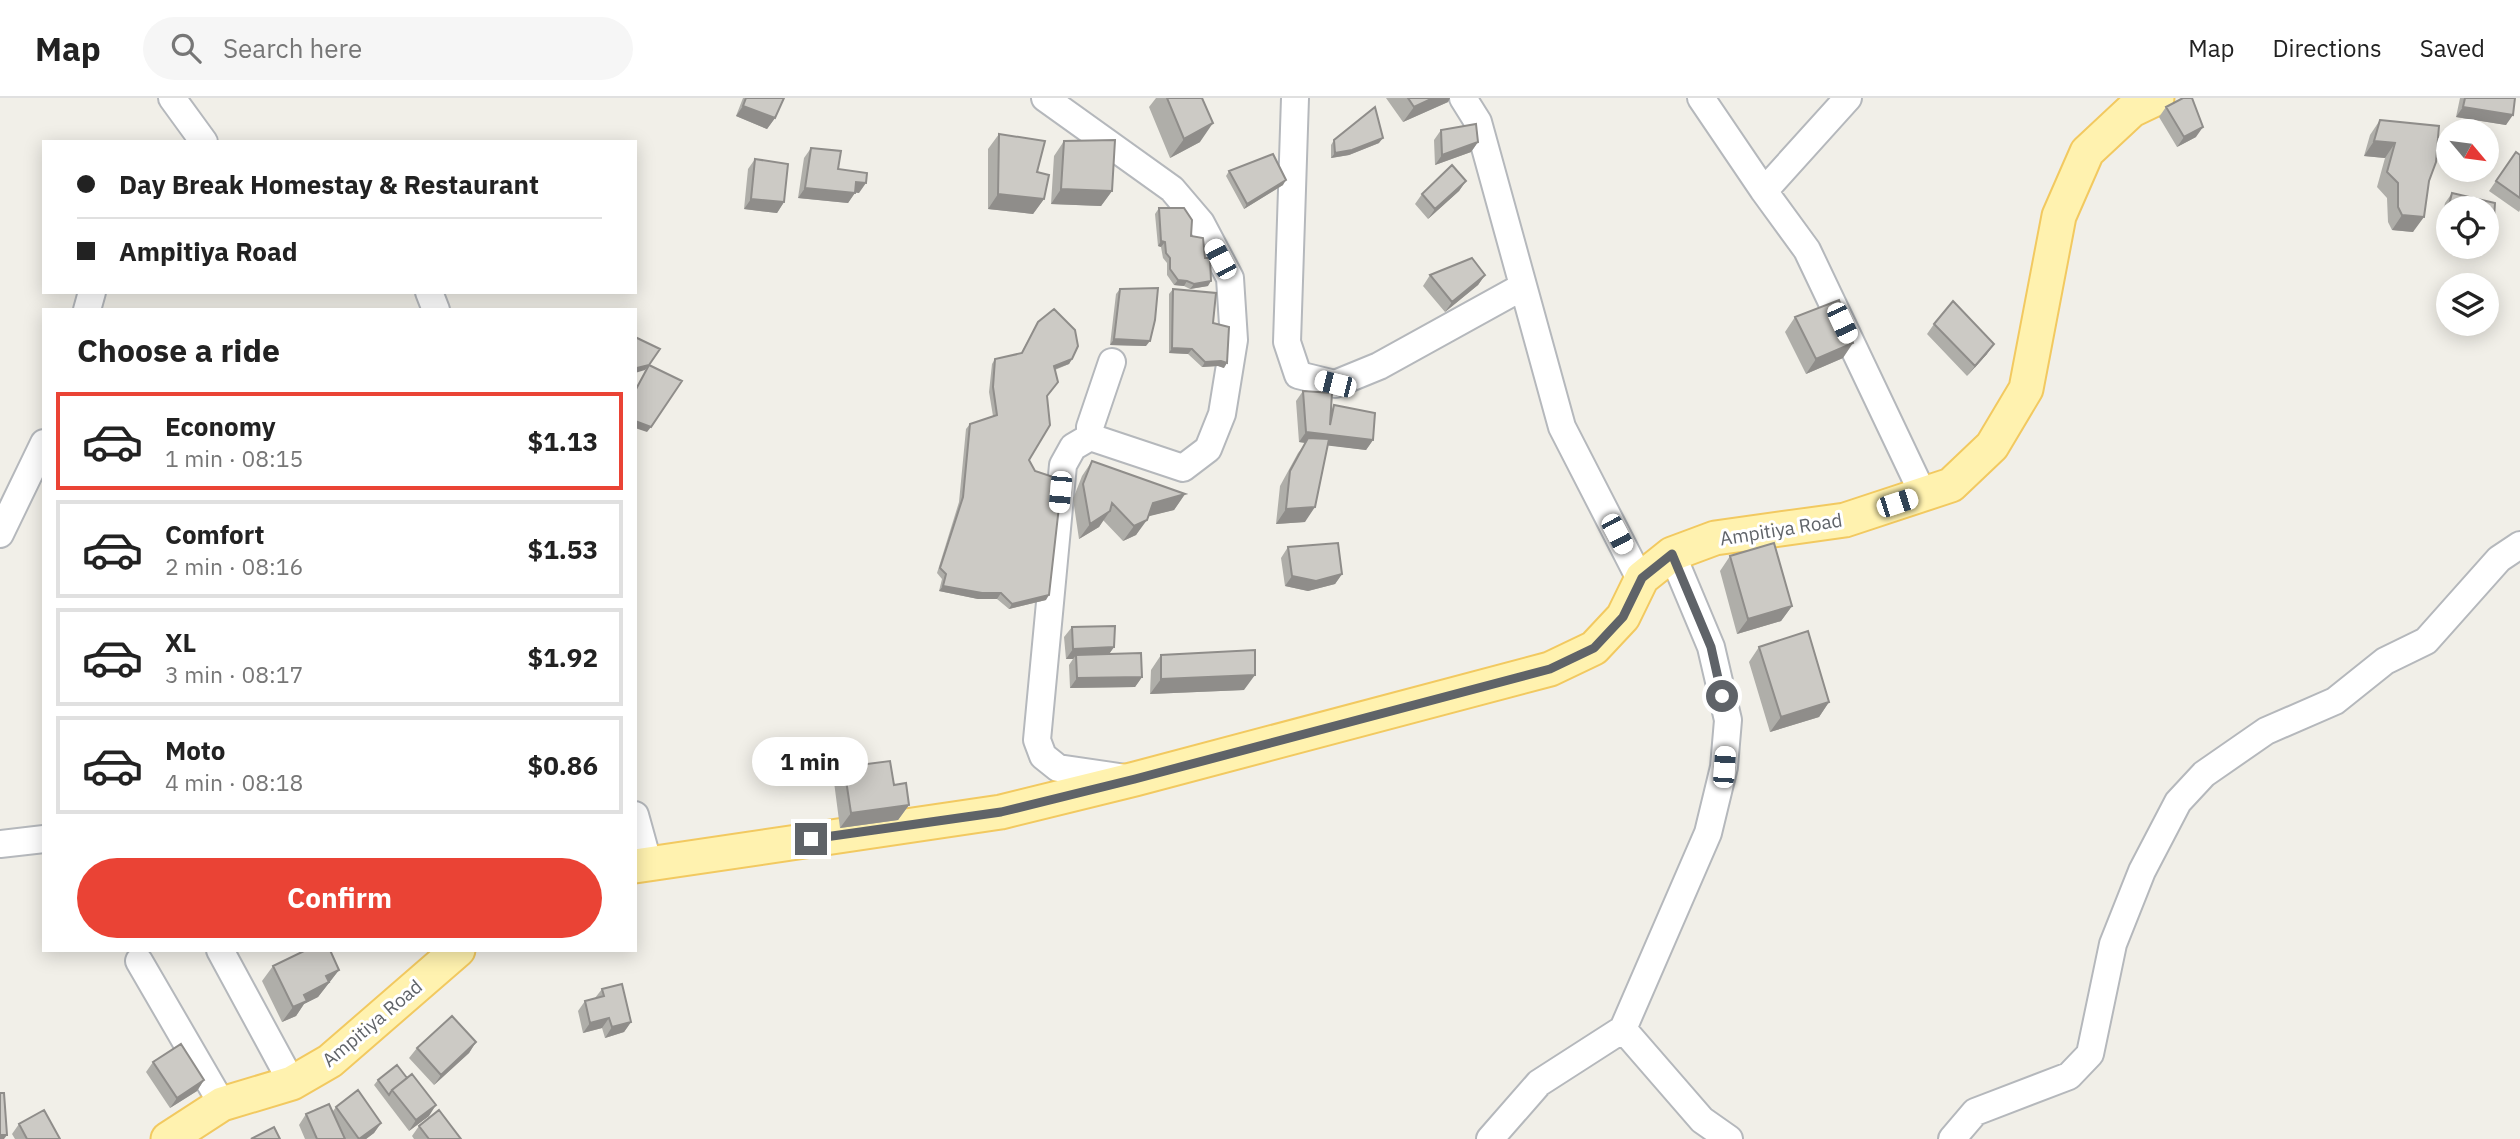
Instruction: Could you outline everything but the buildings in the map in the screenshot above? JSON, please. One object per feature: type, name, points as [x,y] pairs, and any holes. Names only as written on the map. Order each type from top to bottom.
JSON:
[{"type":"main road","name":"Ampitiya Road","points":[[642,864],[1001,812],[1550,669],[1594,648],[1623,617],[1642,578],[1672,554],[1715,538],[1845,520],[1951,485],[1992,446],[2026,389],[2059,216],[2087,152],[2136,102]]},
{"type":"main road","name":"Ampitiya Road","points":[[168,1139],[222,1104],[292,1083],[330,1061],[456,952]]},
{"type":"street","points":[[172,98],[203,140]]},
{"type":"street","points":[[1045,98],[1172,189],[1201,223],[1230,278],[1234,340],[1222,414],[1208,449],[1183,468],[1090,437],[1073,447],[1063,465],[1037,740],[1043,756],[1058,768],[1135,779]]},
{"type":"street","points":[[1295,98],[1287,342],[1298,375],[1335,384],[1379,366],[1522,287]]},
{"type":"street","points":[[1463,98],[1478,122],[1562,427],[1639,577],[1642,578]]},
{"type":"street","points":[[1701,98],[1807,250],[1923,494]]},
{"type":"street","points":[[1764,191],[1848,98]]},
{"type":"street","points":[[1090,437],[1090,427],[1112,362]]},
{"type":"street","points":[[0,534],[42,447]]},
{"type":"street","points":[[1952,1139],[1975,1112],[2069,1076],[2090,1054],[2113,944],[2142,871],[2178,802],[2204,774],[2266,731],[2335,701],[2385,661],[2426,641],[2499,559],[2520,545]]},
{"type":"street","points":[[1490,1139],[1539,1083],[1623,1029],[1708,833],[1724,767],[1728,720],[1711,647],[1672,554]]},
{"type":"street","points":[[637,829],[642,864]]},
{"type":"street","points":[[0,844],[42,839]]},
{"type":"street","points":[[221,952],[292,1083]]},
{"type":"street","points":[[139,961],[222,1104]]},
{"type":"street","points":[[1623,1029],[1702,1120],[1729,1139]]},
{"type":"route","points":[[811,839],[1001,812],[1550,669],[1594,648],[1623,617],[1642,578],[1672,554],[1711,647],[1722,696]]}]
